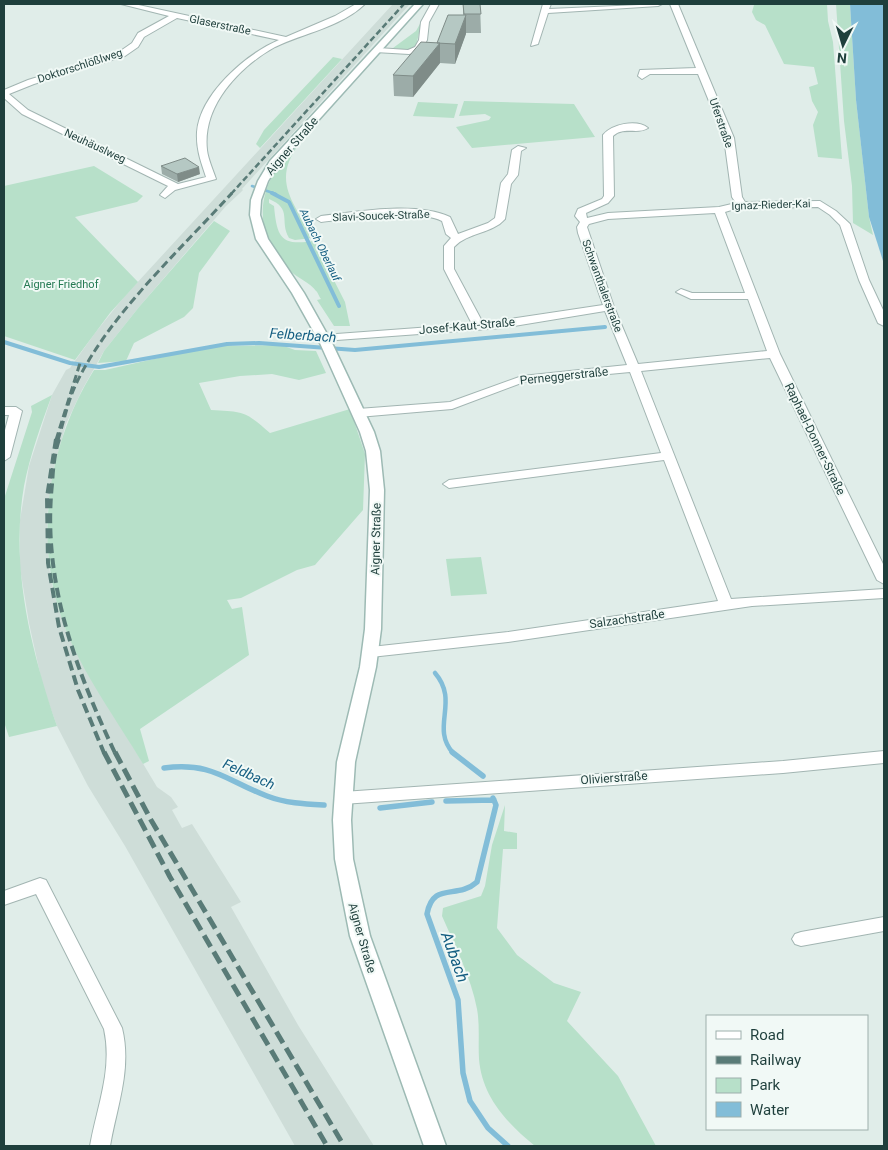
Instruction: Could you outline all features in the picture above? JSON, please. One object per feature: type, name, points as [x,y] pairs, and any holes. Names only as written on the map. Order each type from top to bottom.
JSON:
[{"type":"main road","name":"Aigner Straße","points":[[419,4],[274,163],[262,181],[256,205],[258,227],[266,248],[298,293],[328,346],[373,452],[377,490],[371,652],[346,762],[341,834],[358,928],[435,1146]]},
{"type":"street","name":"Glaserstraße","points":[[125,4],[285,39]]},
{"type":"street","points":[[166,195],[168,190],[211,178],[204,160],[201,139],[204,122],[223,86],[235,74],[259,54],[285,39],[338,18],[361,4]]},
{"type":"street","points":[[378,50],[409,52],[418,49],[423,40],[425,22],[435,4]]},
{"type":"street","points":[[534,44],[547,7],[658,4]]},
{"type":"street","name":"Uferstraße","points":[[674,4],[728,138],[737,197],[742,204]]},
{"type":"street","name":"Doktorschlößlweg","points":[[4,94],[31,82],[122,54],[135,45],[140,35],[176,15]]},
{"type":"street","points":[[642,76],[643,72],[650,71],[702,71]]},
{"type":"street","name":"Neuhäuslweg","points":[[4,94],[25,112],[177,187]]},
{"type":"street","name":"Schwanthalerstraße","points":[[644,128],[621,128],[614,130],[608,135],[609,196],[581,211],[580,216],[585,222],[582,227],[583,233],[609,307],[633,369],[652,410],[726,604]]},
{"type":"street","points":[[479,327],[449,269],[448,246],[457,238],[500,219],[506,182],[513,176],[517,150],[520,148]]},
{"type":"street","name":"Ignaz-Rieder-Kai","points":[[585,222],[608,216],[718,210],[742,204],[813,203],[827,208],[841,218],[848,230],[864,280],[884,323]]},
{"type":"street","name":"Raphael-Donner-Straße","points":[[718,210],[774,354],[884,580]]},
{"type":"street","name":"Slavi-Soucek-Straße","points":[[321,219],[417,212],[433,214],[447,219],[451,234],[457,238]]},
{"type":"street","points":[[681,292],[691,296],[751,296]]},
{"type":"street","name":"Josef-Kaut-Straße","points":[[328,346],[479,327],[609,307]]},
{"type":"street","name":"Perneggerstraße","points":[[358,413],[452,405],[522,379],[774,354]]},
{"type":"street","points":[[4,457],[10,411]]},
{"type":"street","points":[[448,484],[668,456]]},
{"type":"street","name":"Salzachstraße","points":[[371,652],[508,637],[726,604],[782,598],[884,594]]},
{"type":"street","name":"Olivierstraße","points":[[343,798],[882,761]]},
{"type":"street","points":[[4,898],[40,886],[113,1028],[118,1050],[118,1070],[100,1146]]},
{"type":"street","points":[[801,939],[884,924]]},
{"type":"shaded area","points":[[393,4],[410,4],[243,190],[226,206],[139,307],[104,351],[82,390],[66,424],[54,468],[47,517],[49,567],[53,589],[64,626],[89,673],[157,787],[171,797],[178,807],[172,810],[182,828],[192,824],[241,902],[231,907],[298,1025],[374,1146],[295,1146],[125,846],[88,786],[57,726],[43,687],[29,623],[20,568],[20,520],[29,466],[52,395],[66,370],[70,368],[124,297]]},
{"type":"green space","points":[[827,4],[828,21],[833,42],[842,159],[818,157],[813,125],[818,112],[812,101],[809,87],[818,84],[814,67],[784,64],[765,25],[756,20],[752,12],[754,5]]},
{"type":"green space","points":[[836,4],[850,4],[856,100],[869,217],[873,235],[853,223],[852,186],[844,121]]},
{"type":"green space","points":[[422,20],[416,46],[407,50],[393,48],[416,31]]},
{"type":"green space","points":[[333,57],[342,59],[260,148],[256,144],[264,130]]},
{"type":"green space","points":[[464,101],[574,104],[595,137],[472,148],[456,127],[489,120],[491,117],[485,114],[459,116]]},
{"type":"green space","points":[[418,102],[458,104],[454,118],[413,116]]},
{"type":"green space","points":[[299,142],[287,169],[286,181],[288,192],[312,238],[295,240],[289,238],[281,207],[269,199],[269,203],[274,206],[277,226],[283,237],[288,241],[294,242],[314,241],[345,302],[350,326],[334,326],[317,300],[321,299],[317,292],[311,285],[289,270],[276,254],[267,237],[263,221],[263,204],[267,188],[285,157]]},
{"type":"green space","name":"Aigner Friedhof","points":[[94,166],[143,196],[137,202],[75,217],[138,282],[110,313],[75,360],[4,336],[4,186]]},
{"type":"green space","points":[[214,221],[230,231],[199,273],[193,308],[184,317],[134,343],[126,361],[98,363],[104,351],[139,307]]},
{"type":"green space","points":[[281,345],[295,350],[316,351],[326,373],[299,380],[272,374],[240,376],[199,383],[211,410],[244,414],[255,420],[270,433],[350,409],[365,454],[363,510],[315,565],[297,570],[241,598],[227,600],[232,609],[242,607],[249,655],[140,729],[149,761],[143,764],[80,661],[64,625],[54,593],[49,561],[47,528],[50,494],[65,430],[78,399],[94,370],[105,370],[185,352],[224,346]]},
{"type":"green space","points":[[52,395],[26,474],[20,516],[20,547],[21,577],[31,638],[57,726],[9,737],[4,722],[4,499],[32,412],[31,406]]},
{"type":"green space","points":[[481,557],[487,594],[451,596],[446,559]]},
{"type":"green space","points":[[505,805],[504,831],[517,833],[517,849],[503,849],[497,928],[517,955],[554,983],[581,992],[567,1021],[618,1076],[656,1146],[535,1146],[506,1118],[485,1085],[479,1059],[477,1009],[471,985],[442,916],[443,908],[481,896],[485,886],[492,845]]},
{"type":"water","points":[[850,4],[884,4],[884,264],[869,217],[856,100]]},
{"type":"building","points":[[463,4],[480,4],[481,14],[464,14]]},
{"type":"building","points":[[448,15],[466,15],[455,44],[437,43]]},
{"type":"building","points":[[421,42],[440,43],[413,76],[393,75]]},
{"type":"building","points":[[185,158],[199,167],[177,174],[161,166]]},
{"type":"waterway","name":"Aubach Oberlauf","points":[[252,186],[276,194]]},
{"type":"waterway","name":"Aubach Oberlauf","points":[[272,193],[289,202],[339,306]]},
{"type":"waterway","name":"Felberbach","points":[[4,342],[70,363],[99,367],[227,344],[259,343],[355,350],[605,327]]},
{"type":"waterway","name":"Aubach","points":[[435,673],[442,684],[445,694],[444,734],[453,753]]},
{"type":"waterway","name":"Aubach","points":[[453,753],[483,776]]},
{"type":"waterway","name":"Feldbach","points":[[164,768],[181,767],[207,770],[274,798],[295,803],[324,805]]},
{"type":"waterway","name":"Feldbach","points":[[446,801],[494,800]]},
{"type":"waterway","name":"Aubach","points":[[494,800],[496,805],[477,882],[462,890],[440,894],[430,904],[427,914],[458,1000],[463,1073],[470,1101],[488,1128],[508,1146]]},
{"type":"waterway","name":"Feldbach","points":[[380,808],[432,802]]},
{"type":"railway","points":[[231,194],[404,4]]},
{"type":"railway","points":[[58,440],[77,382],[108,332],[169,259],[232,193]]},
{"type":"railway","points":[[56,440],[81,360]]},
{"type":"railway","points":[[56,439],[47,497],[48,563],[59,627],[78,690],[104,753]]},
{"type":"railway","points":[[59,439],[53,467],[50,520],[52,555],[57,589],[75,656],[100,721],[115,753]]},
{"type":"railway","points":[[104,752],[170,877],[327,1146]]},
{"type":"railway","points":[[115,752],[151,820],[344,1146]]}]
